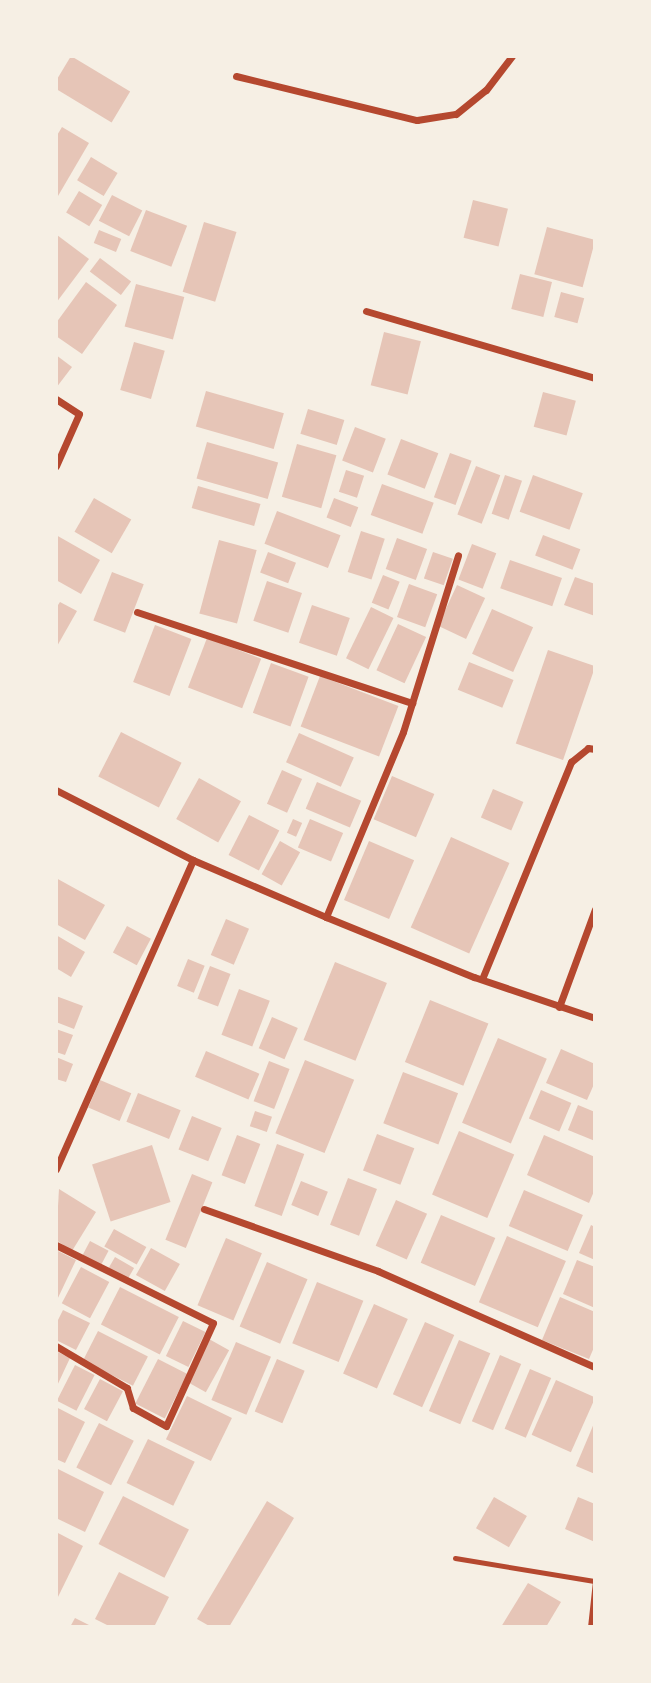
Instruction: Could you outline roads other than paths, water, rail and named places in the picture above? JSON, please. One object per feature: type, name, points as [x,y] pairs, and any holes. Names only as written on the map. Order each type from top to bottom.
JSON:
[{"type":"street","points":[[236,76],[417,120],[456,114],[486,90],[512,56]]},
{"type":"street","points":[[366,311],[595,377]]},
{"type":"street","points":[[56,399],[79,414],[56,466]]},
{"type":"street","points":[[326,917],[412,702],[458,555]]},
{"type":"street","points":[[137,612],[412,702]]},
{"type":"street","points":[[482,979],[571,762],[588,748],[595,749]]},
{"type":"street","points":[[56,790],[193,860],[326,917],[482,979],[595,1018]]},
{"type":"street","points":[[56,1169],[193,860]]},
{"type":"street","points":[[559,1007],[595,909]]},
{"type":"street","points":[[204,1209],[378,1271],[595,1367]]},
{"type":"street","points":[[56,1245],[213,1323],[166,1426],[132,1408],[127,1388],[56,1346]]},
{"type":"lane","points":[[455,1558],[594,1581],[590,1627]]}]
